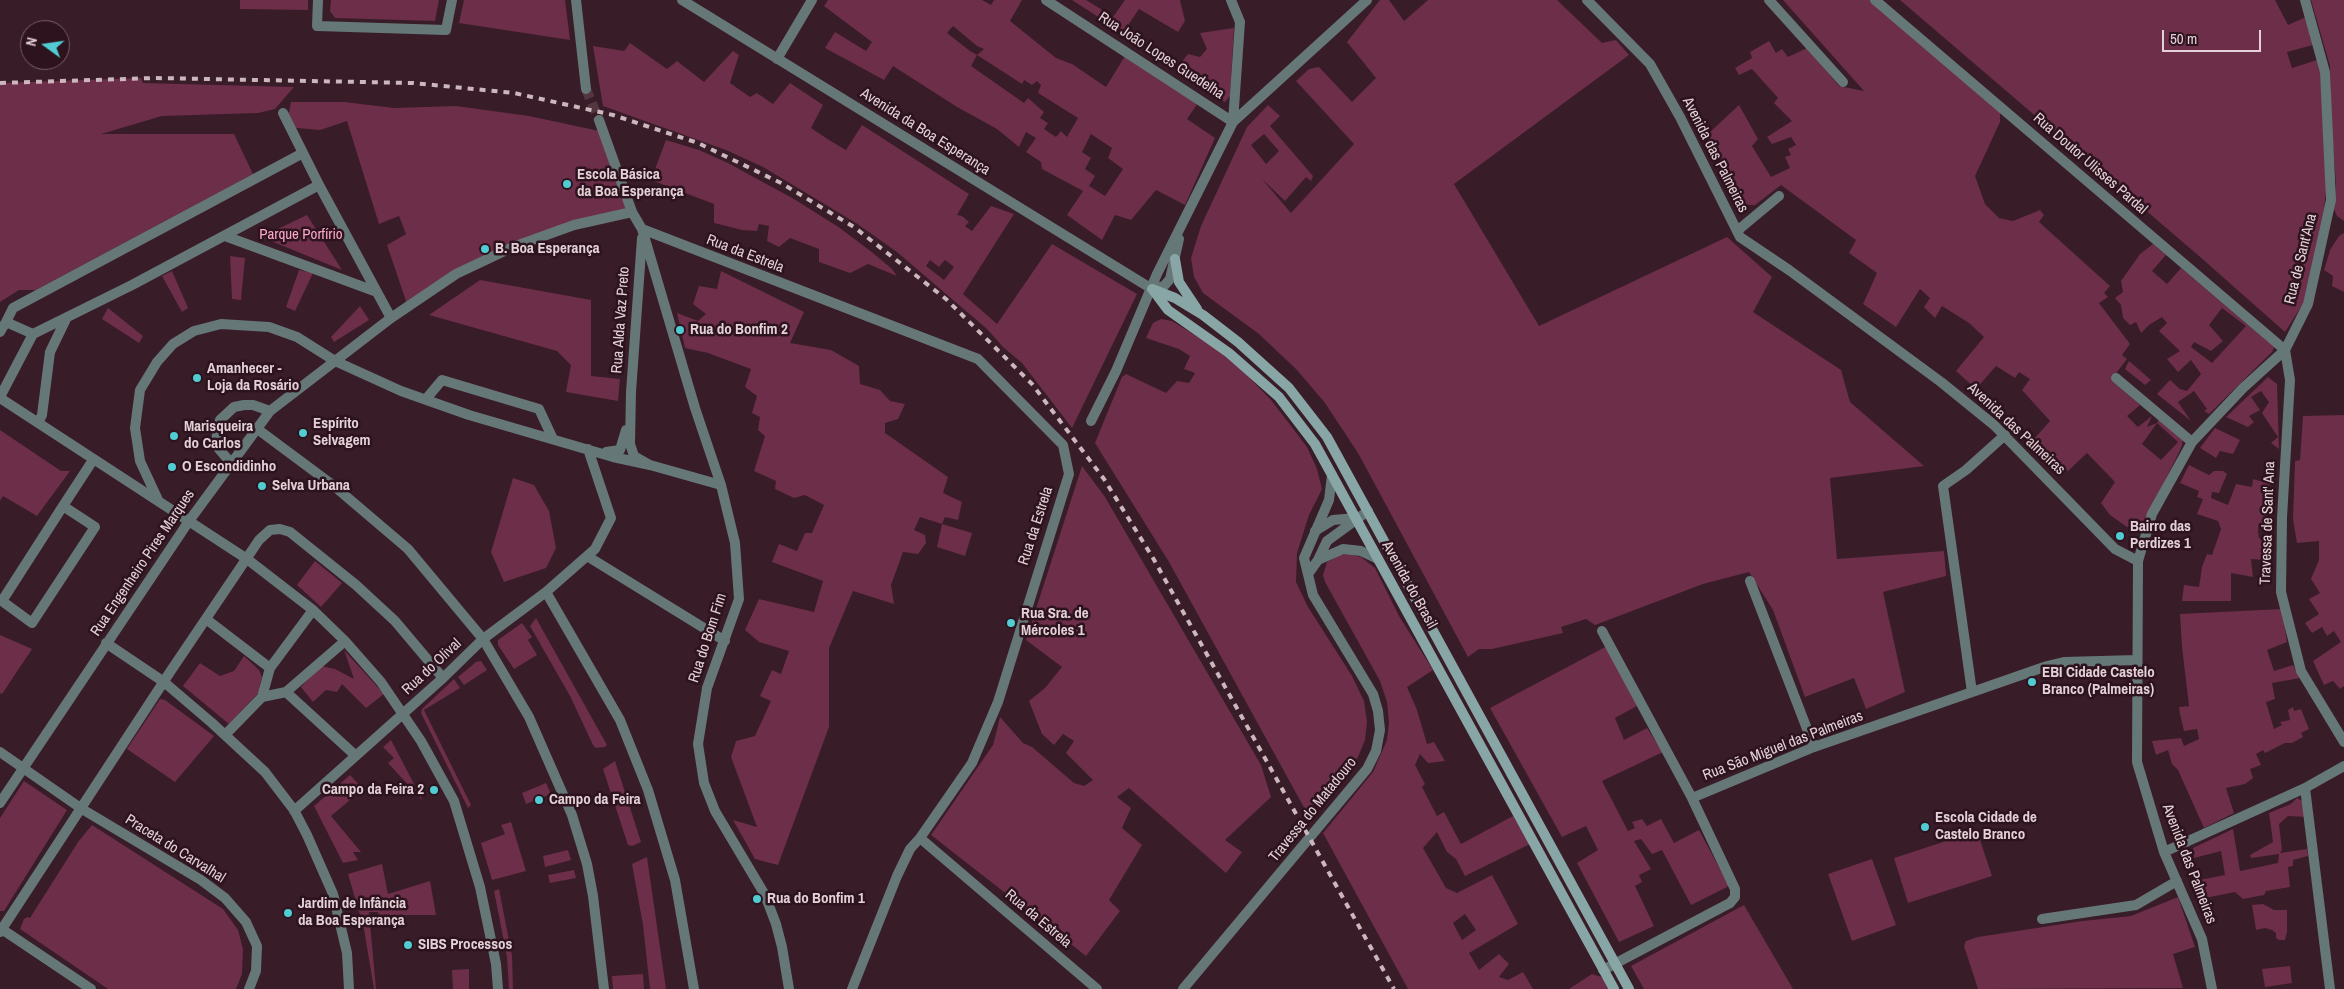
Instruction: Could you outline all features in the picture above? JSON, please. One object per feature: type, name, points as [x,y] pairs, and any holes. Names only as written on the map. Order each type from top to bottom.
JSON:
[{"type":"main road","name":"Avenida do Brasil","points":[[1175,259],[1179,282],[1190,301],[1203,316]]},
{"type":"main road","name":"Avenida do Brasil","points":[[1152,289],[1175,298],[1238,342],[1289,388],[1327,437],[1629,989]]},
{"type":"main road","name":"Avenida do Brasil","points":[[1152,289],[1168,310],[1229,353],[1279,397],[1316,444],[1614,989]]},
{"type":"street","points":[[318,0],[317,26],[446,30],[452,0]]},
{"type":"street","points":[[576,0],[586,89]]},
{"type":"street","name":"Avenida da Boa Esperança","points":[[682,0],[1152,289]]},
{"type":"street","points":[[777,59],[812,0]]},
{"type":"street","name":"Rua João Lopes Guedelha","points":[[1046,0],[1233,122]]},
{"type":"street","points":[[1231,0],[1240,22],[1233,122]]},
{"type":"street","points":[[1091,421],[1116,371],[1157,274],[1233,122],[1367,0]]},
{"type":"street","name":"Avenida das Palmeiras","points":[[1586,0],[1650,64],[1680,117],[1740,237],[1789,270],[1941,382],[2005,435],[2115,548],[2138,561],[2136,660],[2137,762],[2164,852],[2202,939],[2212,989]]},
{"type":"street","points":[[1768,0],[1843,82]]},
{"type":"street","name":"Rua Doutor Ulisses Pardal","points":[[1875,0],[2285,350]]},
{"type":"street","name":"Rua de Sant'Ana","points":[[2138,561],[2152,514],[2192,442],[2243,388],[2285,350],[2308,304],[2331,200],[2325,72],[2305,0]]},
{"type":"street","points":[[283,113],[319,186],[391,318]]},
{"type":"street","name":"Rua do Bom Fim","points":[[599,120],[632,212],[642,229],[694,408],[721,485],[735,543],[739,599],[707,688],[701,713],[698,744],[704,783],[715,811],[765,895],[782,947],[789,989]]},
{"type":"street","points":[[0,332],[13,308],[303,153]]},
{"type":"street","points":[[319,186],[32,334],[0,398],[247,559],[313,610],[345,641],[381,682],[421,741],[454,801],[480,887],[496,964],[498,989]]},
{"type":"street","points":[[1737,231],[1779,196]]},
{"type":"street","points":[[335,361],[391,318],[456,274],[513,247],[574,225],[632,212]]},
{"type":"street","points":[[1152,289],[1164,286],[1170,279],[1183,223]]},
{"type":"street","name":"Rua Alda Vaz Preto","points":[[630,412],[642,229]]},
{"type":"street","name":"Rua da Estrela","points":[[642,229],[978,359],[1063,445],[1069,474],[998,702],[972,763],[920,838],[1097,989]]},
{"type":"street","points":[[225,236],[377,292]]},
{"type":"street","points":[[38,423],[42,415],[50,352],[67,317]]},
{"type":"street","points":[[6,322],[32,334]]},
{"type":"street","points":[[159,503],[140,461],[135,428],[140,390],[156,362],[173,344],[194,331],[221,324],[269,327],[296,337],[335,361],[386,384],[469,415],[588,450],[721,485]]},
{"type":"street","name":"Travessa de Sant' Ana","points":[[2285,350],[2290,380],[2282,518],[2281,592],[2301,671],[2344,742]]},
{"type":"street","name":"Rua Engenheiro Pires Marques","points":[[0,803],[189,521],[256,428],[270,412],[335,361]]},
{"type":"street","points":[[2116,378],[2192,442]]},
{"type":"street","points":[[426,399],[442,380],[538,409],[553,439]]},
{"type":"street","points":[[231,463],[219,449],[216,440],[220,420],[234,408],[244,405],[270,412]]},
{"type":"street","points":[[588,450],[613,452],[620,450],[630,412]]},
{"type":"street","points":[[630,412],[630,444],[634,456],[650,465]]},
{"type":"street","points":[[256,428],[334,486],[408,549],[483,639],[529,717],[572,815],[587,864],[593,896],[604,989]]},
{"type":"street","points":[[1972,692],[1943,486],[1966,470],[2005,435]]},
{"type":"street","points":[[588,450],[611,518],[591,553],[725,641]]},
{"type":"street","points":[[63,506],[95,527],[32,623],[2,601],[63,506],[93,460]]},
{"type":"street","name":"Travessa do Matadouro","points":[[1182,989],[1367,769],[1376,751],[1380,730],[1378,711],[1373,694],[1313,595],[1304,558],[1328,500],[1332,474]]},
{"type":"street","points":[[1308,574],[1318,560],[1327,541],[1368,511]]},
{"type":"street","points":[[1315,531],[1333,520],[1356,518]]},
{"type":"street","points":[[91,989],[1,930],[259,540],[270,530],[280,529],[290,532],[349,579],[395,621],[443,678]]},
{"type":"street","points":[[1318,560],[1343,549],[1361,551],[1378,559]]},
{"type":"street","name":"Rua do Olival","points":[[294,811],[443,678],[483,639],[546,592],[591,553]]},
{"type":"street","points":[[1750,581],[1814,747]]},
{"type":"street","points":[[546,592],[620,720],[648,790],[675,880],[694,989]]},
{"type":"street","points":[[225,735],[262,697],[270,668],[313,610]]},
{"type":"street","points":[[206,619],[270,668]]},
{"type":"street","points":[[1602,631],[1692,798]]},
{"type":"street","points":[[262,697],[286,692],[345,641]]},
{"type":"street","points":[[106,644],[164,682],[225,735],[265,772],[294,811],[307,835],[333,894],[347,953],[350,989]]},
{"type":"street","name":"Rua São Miguel das Palmeiras","points":[[1603,970],[1730,902],[1735,897],[1734,889],[1692,798],[1814,747],[2064,662],[2136,660]]},
{"type":"street","points":[[286,692],[356,756]]},
{"type":"street","name":"Praceta do Carvalhal","points":[[0,752],[82,809],[201,880],[225,898],[246,922],[257,946],[256,971],[249,989]]},
{"type":"street","points":[[2164,852],[2304,788],[2344,766]]},
{"type":"street","points":[[2304,788],[2330,989]]},
{"type":"street","points":[[852,989],[910,849],[920,838]]},
{"type":"street","points":[[2042,919],[2136,905],[2177,881]]},
{"type":"green space","points":[[240,0],[308,0],[308,10],[240,9]]},
{"type":"green space","points":[[331,0],[439,0],[435,21],[335,18],[330,11]]},
{"type":"green space","points":[[464,0],[565,0],[570,40],[459,23]]},
{"type":"green space","points":[[828,0],[982,0],[991,5],[994,0],[1022,0],[1010,21],[1056,58],[1072,64],[1106,87],[1125,56],[1198,103],[1187,119],[1215,138],[1185,205],[1156,190],[1131,220],[1115,215],[1102,240],[1067,215],[1083,191],[1042,169],[1041,162],[1026,152],[1036,138],[1026,132],[1019,147],[997,129],[957,107],[893,66],[884,80],[825,48],[835,32],[866,51],[872,42],[824,6]],"holes":[[[953,26],[977,46],[984,49],[977,55],[947,33]],[[977,55],[1022,84],[1024,80],[1032,85],[1037,81],[1041,85],[1038,93],[1078,118],[1067,137],[1061,131],[1056,137],[1044,129],[1048,123],[1040,118],[1044,112],[1028,98],[1024,103],[971,66]],[[1091,134],[1112,148],[1108,158],[1123,169],[1105,196],[1089,186],[1095,176],[1085,169],[1091,158],[1082,152]]]},
{"type":"green space","points":[[1072,0],[1086,0],[1104,11],[1100,18]]},
{"type":"green space","points":[[1125,0],[1180,0],[1185,21],[1178,32],[1139,9],[1122,34],[1108,24]]},
{"type":"green space","points":[[1380,0],[1389,0],[1404,21],[1428,0],[1557,0],[1602,43],[1616,40],[1629,55],[1454,184],[1539,326],[1727,237],[1772,277],[1753,312],[1841,370],[1850,402],[1924,466],[1830,478],[1837,559],[1944,551],[1946,576],[1883,592],[1905,692],[1866,709],[1854,678],[1805,697],[1773,610],[1749,572],[1703,584],[1595,625],[1586,619],[1561,627],[1563,633],[1492,649],[1479,649],[1468,657],[1358,453],[1325,403],[1297,370],[1259,334],[1203,293],[1194,277],[1191,258],[1201,226],[1247,127],[1268,105],[1280,116],[1270,126],[1313,176],[1311,181],[1306,177],[1285,201],[1262,179],[1291,213],[1354,144],[1296,81],[1309,69],[1319,67],[1352,102],[1376,78],[1347,42]],"holes":[[[1264,134],[1279,151],[1266,164],[1251,145]]]},
{"type":"green space","points":[[1783,0],[1870,0],[2000,112],[2000,122],[1975,176],[1985,204],[1999,218],[2013,221],[2040,210],[2044,215],[2039,222],[2110,286],[2104,293],[2108,297],[2099,303],[2130,344],[2122,355],[2127,359],[2111,380],[2140,405],[2127,416],[2138,427],[2152,416],[2147,427],[2157,423],[2159,419],[2183,438],[2182,446],[2143,525],[2127,527],[2110,515],[2101,503],[2115,482],[2087,453],[2068,471],[2034,439],[2050,421],[2022,390],[2030,379],[2019,372],[2015,378],[1996,366],[1976,389],[1956,371],[1984,337],[1969,323],[1942,306],[1935,318],[1924,307],[1930,298],[1920,289],[1896,327],[1863,304],[1877,273],[1849,253],[1856,240],[1781,185],[1755,205],[1742,203],[1708,134],[1739,105],[1758,139],[1752,146],[1771,177],[1790,168],[1785,157],[1791,155],[1788,149],[1796,145],[1791,137],[1772,144],[1767,137],[1792,121],[1774,103],[1778,98],[1752,69],[1739,75],[1735,68],[1752,58],[1750,52],[1769,41],[1776,53],[1782,49],[1788,57],[1807,48],[1839,86],[1864,91]],"holes":[[[2157,423],[2178,442],[2161,460],[2142,444]]]},
{"type":"green space","points":[[1900,0],[2275,0],[2288,25],[2306,17],[2313,45],[2287,52],[2292,68],[2317,60],[2320,69],[2327,181],[2324,209],[2304,302],[2285,332],[2199,256]]},
{"type":"green space","points":[[2311,0],[2344,0],[2344,221],[2337,216],[2334,209],[2336,184],[2331,119],[2330,66]]},
{"type":"green space","points":[[1234,28],[1230,96],[1225,102],[1212,95],[1178,67],[1188,54],[1200,57],[1207,49],[1200,33]]},
{"type":"green space","points":[[630,43],[667,69],[677,61],[704,82],[733,51],[739,55],[730,83],[750,97],[757,93],[773,104],[790,83],[823,105],[811,128],[829,140],[846,150],[862,125],[969,194],[957,215],[962,216],[969,222],[965,226],[972,231],[991,206],[1014,214],[963,294],[997,324],[1052,244],[1137,294],[1072,428],[1022,363],[1003,347],[987,329],[897,252],[856,223],[763,167],[726,150],[603,106],[593,46],[624,51]],"holes":[[[930,260],[939,267],[945,260],[954,267],[944,280],[926,266]]]},
{"type":"green space","points":[[141,78],[143,83],[294,87],[275,109],[258,113],[162,116],[101,134],[234,134],[253,174],[36,290],[19,290],[0,302],[0,83]]},
{"type":"green space","points":[[291,102],[344,102],[394,108],[456,106],[529,116],[604,132],[632,212],[574,225],[471,267],[408,307],[387,245],[406,234],[399,216],[379,224],[347,121],[320,130],[286,127]]},
{"type":"green space","points":[[666,140],[699,150],[728,163],[794,199],[840,228],[892,269],[897,276],[868,264],[850,273],[819,262],[819,249],[790,238],[779,247],[767,241],[769,226],[759,224],[757,231],[742,230],[714,223],[714,204],[651,180]]},
{"type":"green space","name":"Parque Porfírio","points":[[307,215],[342,270],[261,237]]},
{"type":"green space","points":[[2344,233],[2344,292],[2332,286],[2333,276],[2324,270],[2330,250],[2339,236]]},
{"type":"green space","points":[[2153,244],[2166,255],[2152,271],[2167,284],[2181,268],[2274,347],[2272,352],[2209,414],[2204,411],[2207,409],[2194,391],[2178,402],[2191,421],[2157,394],[2170,380],[2180,389],[2187,391],[2201,374],[2191,360],[2178,372],[2167,359],[2180,351],[2159,331],[2167,323],[2162,317],[2149,325],[2141,333],[2136,322],[2130,325],[2123,318],[2121,305],[2115,298],[2123,292],[2121,281],[2140,254]],"holes":[[[2222,308],[2246,326],[2212,363],[2191,347],[2194,342],[2211,351],[2223,341],[2209,325]]]},
{"type":"green space","points":[[230,256],[245,258],[241,300],[232,299]]},
{"type":"green space","points":[[299,270],[313,273],[295,311],[286,307]]},
{"type":"green space","points":[[172,271],[188,308],[182,312],[162,276]]},
{"type":"green space","points":[[721,271],[804,312],[790,343],[831,350],[859,366],[860,384],[880,390],[890,401],[905,404],[898,419],[885,423],[885,433],[948,477],[943,493],[962,502],[958,520],[945,517],[942,524],[920,517],[914,530],[925,535],[926,543],[918,554],[903,552],[891,585],[894,604],[853,591],[829,648],[829,727],[778,865],[755,859],[733,820],[757,827],[731,757],[736,741],[755,736],[771,701],[760,696],[772,670],[781,674],[789,651],[759,642],[745,630],[759,599],[814,612],[823,581],[772,562],[779,544],[797,551],[805,533],[812,533],[824,505],[805,495],[794,498],[775,489],[776,481],[754,471],[765,436],[758,430],[760,417],[752,413],[757,396],[745,387],[751,369],[708,353],[685,348],[677,313],[698,321],[706,314],[693,304],[699,286],[717,289]]},
{"type":"green space","points":[[480,280],[591,300],[591,376],[620,379],[618,401],[566,392],[571,365],[557,351],[429,315]]},
{"type":"green space","points":[[360,306],[369,320],[334,342],[331,337]]},
{"type":"green space","points":[[108,308],[143,336],[139,343],[102,319]]},
{"type":"green space","points":[[1161,319],[1172,321],[1218,349],[1247,375],[1271,400],[1307,447],[1317,469],[1322,489],[1309,515],[1297,553],[1296,582],[1308,607],[1352,676],[1364,701],[1367,722],[1365,740],[1358,757],[1307,813],[1169,562],[1095,443],[1122,377],[1126,374],[1166,393],[1177,381],[1189,383],[1195,373],[1184,369],[1190,356],[1179,349],[1146,338],[1153,323]]},
{"type":"green space","points":[[2129,361],[2151,380],[2145,385],[2125,369]]},
{"type":"green space","points":[[2268,377],[2277,384],[2279,449],[2271,443],[2278,437],[2262,413],[2269,402],[2261,391],[2251,397],[2260,410],[2249,416],[2254,422],[2248,427],[2226,417]]},
{"type":"green space","points":[[2344,415],[2344,686],[2340,689],[2333,681],[2324,685],[2313,661],[2341,642],[2334,631],[2327,636],[2322,627],[2312,633],[2305,623],[2319,614],[2309,599],[2320,593],[2311,579],[2319,560],[2319,541],[2297,543],[2293,519],[2295,461],[2300,460],[2303,416]]},
{"type":"green space","points":[[2215,428],[2240,440],[2233,454],[2220,451],[2216,458],[2200,448]]},
{"type":"green space","points":[[0,430],[61,471],[70,471],[37,516],[3,496],[0,501]]},
{"type":"green space","points":[[2189,465],[2209,475],[2214,471],[2223,471],[2227,474],[2219,493],[2212,492],[2211,498],[2228,505],[2236,484],[2252,487],[2253,479],[2270,484],[2265,502],[2272,506],[2271,522],[2259,523],[2258,532],[2259,538],[2265,544],[2265,560],[2251,559],[2253,577],[2231,573],[2231,601],[2182,601],[2184,585],[2199,587],[2202,567],[2207,554],[2212,555],[2221,529],[2218,521],[2197,514],[2203,499],[2197,497],[2199,491],[2180,483]]},
{"type":"green space","points":[[1082,466],[1105,497],[1261,765],[1271,797],[1225,840],[1242,852],[1226,873],[1129,788],[1117,797],[1131,808],[1122,828],[1142,845],[1109,900],[1120,911],[1086,956],[931,835],[993,745],[1000,717],[1023,743],[1032,747],[1074,783],[1084,786],[1093,780],[1066,753],[1074,741],[1063,734],[1054,745],[1042,734],[1029,701],[1045,688],[1062,667],[1026,640]]},
{"type":"green space","points":[[513,478],[534,485],[549,511],[556,548],[546,568],[504,582],[491,552]]},
{"type":"green space","points":[[942,524],[972,533],[965,556],[937,547]]},
{"type":"green space","points":[[1348,554],[1361,557],[1375,568],[1399,616],[1433,670],[1407,687],[1417,710],[1427,744],[1434,742],[1445,761],[1428,763],[1420,754],[1415,765],[1425,784],[1422,787],[1437,816],[1444,812],[1461,844],[1513,816],[1530,844],[1465,876],[1456,859],[1447,852],[1437,832],[1423,848],[1446,888],[1457,893],[1492,875],[1518,924],[1469,953],[1479,970],[1499,954],[1509,964],[1499,977],[1508,980],[1523,972],[1533,989],[1408,989],[1323,833],[1373,772],[1387,740],[1389,723],[1387,702],[1380,681],[1325,582],[1323,575],[1327,562],[1340,555]],"holes":[[[1465,914],[1476,930],[1462,940],[1453,923]]]},
{"type":"green space","points":[[315,561],[342,583],[321,607],[297,585]]},
{"type":"green space","points":[[2282,609],[2287,642],[2267,650],[2274,671],[2293,665],[2300,678],[2272,683],[2275,699],[2266,702],[2274,729],[2282,725],[2280,722],[2290,720],[2288,710],[2293,707],[2294,711],[2301,709],[2309,729],[2301,733],[2303,737],[2292,743],[2285,743],[2265,753],[2263,750],[2256,754],[2261,765],[2250,769],[2253,778],[2245,784],[2226,788],[2234,813],[2204,828],[2178,770],[2172,764],[2168,750],[2156,755],[2152,741],[2181,738],[2184,746],[2199,739],[2197,729],[2184,731],[2180,714],[2179,707],[2189,706],[2180,614]]},
{"type":"green space","points":[[536,618],[607,745],[605,747],[596,748],[593,745],[570,696],[530,626]]},
{"type":"green space","points":[[522,623],[532,637],[528,640],[537,655],[514,669],[498,645],[498,640]]},
{"type":"green space","points":[[0,635],[32,649],[2,694],[0,693]]},
{"type":"green space","points":[[1607,646],[1637,706],[1615,718],[1624,740],[1647,728],[1663,752],[1602,781],[1628,831],[1635,828],[1632,822],[1642,819],[1647,826],[1661,819],[1674,843],[1699,830],[1729,886],[1691,905],[1662,850],[1652,854],[1641,839],[1634,841],[1651,869],[1639,875],[1642,882],[1635,886],[1654,926],[1619,942],[1577,863],[1598,850],[1586,826],[1562,837],[1490,708]]},
{"type":"green space","points":[[344,650],[384,694],[366,708],[342,684],[337,692],[326,690],[313,702],[301,687],[321,666],[335,669],[354,679]]},
{"type":"green space","points":[[244,656],[259,670],[262,677],[258,693],[229,724],[183,686],[200,663],[220,676],[234,671]]},
{"type":"green space","points":[[481,661],[487,670],[464,685],[458,677],[476,662]]},
{"type":"green space","points":[[454,679],[460,688],[424,710],[471,805],[468,808],[421,713],[422,709]]},
{"type":"green space","points":[[160,699],[165,700],[214,736],[175,782],[127,749]]},
{"type":"green space","points":[[391,740],[423,801],[388,763],[394,758],[383,747]]},
{"type":"green space","points":[[615,761],[641,842],[632,846],[628,845],[603,769]]},
{"type":"green space","points":[[350,775],[363,789],[331,816],[361,852],[353,852],[358,860],[343,863],[314,806]]},
{"type":"green space","points":[[24,781],[67,810],[4,911],[0,911],[0,818]]},
{"type":"green space","points":[[546,783],[551,794],[526,804],[522,793]]},
{"type":"green space","points":[[2297,798],[2307,804],[2308,817],[2288,816],[2279,824],[2282,850],[2280,853],[2307,849],[2308,856],[2293,860],[2293,866],[2288,867],[2290,887],[2266,891],[2264,895],[2243,899],[2235,892],[2200,899],[2194,881],[2225,875],[2221,851],[2194,858],[2193,848],[2233,829],[2240,871],[2278,863],[2279,854],[2251,858],[2250,855],[2273,842],[2269,813],[2291,804]]},
{"type":"green space","points":[[511,822],[526,871],[492,880],[481,843],[505,834],[501,825]]},
{"type":"green space","points":[[92,825],[223,909],[238,930],[243,949],[242,974],[236,989],[108,989],[20,929],[24,919],[30,918],[78,842]]},
{"type":"green space","points":[[1977,831],[1992,876],[1908,903],[1894,858]]},
{"type":"green space","points":[[568,850],[571,860],[545,867],[543,856]]},
{"type":"green space","points":[[647,857],[666,989],[650,989],[643,925],[632,864]]},
{"type":"green space","points":[[1872,859],[1896,925],[1852,941],[1828,874]]},
{"type":"green space","points":[[382,864],[388,894],[430,881],[436,915],[379,915],[378,912],[369,912],[376,989],[374,989],[364,929],[348,874]]},
{"type":"green space","points":[[574,870],[576,878],[550,883],[548,875]]},
{"type":"green space","points":[[499,889],[512,956],[513,989],[509,989],[507,957],[494,891]]},
{"type":"green space","points":[[2178,897],[2195,947],[2173,954],[2183,988],[1978,989],[1964,946],[1966,941],[1978,937],[2082,921],[2131,916]]},
{"type":"green space","points":[[2263,904],[2274,910],[2287,910],[2285,940],[2276,938],[2276,933],[2272,930],[2265,928],[2256,930],[2252,905]]},
{"type":"green space","points":[[1744,905],[1793,989],[1644,989],[1631,966]]},
{"type":"green space","points":[[2290,966],[2292,983],[2265,987],[2262,969]]},
{"type":"green space","points":[[469,969],[469,989],[453,989],[452,970]]},
{"type":"green space","points":[[643,974],[644,989],[613,989],[612,976]]},
{"type":"green space","points":[[1592,974],[1608,979],[1614,989],[1569,989]]},
{"type":"tunnel","points":[[586,89],[599,120]]},
{"type":"railway","points":[[0,83],[155,78],[413,83],[514,93],[613,115],[698,143],[781,183],[854,227],[946,299],[1032,384],[1104,479],[1153,558],[1394,989]]},
{"type":"place","name":"Escola Básica da Boa Esperança","points":[[567,184]]},
{"type":"place","name":"B. Boa Esperança","points":[[485,249]]},
{"type":"place","name":"Rua do Bonfim 2","points":[[680,330]]},
{"type":"place","name":"Amanhecer - Loja da Rosário","points":[[197,378]]},
{"type":"place","name":"Espírito Selvagem","points":[[303,433]]},
{"type":"place","name":"Marisqueira do Carlos","points":[[174,436]]},
{"type":"place","name":"O Escondidinho","points":[[172,467]]},
{"type":"place","name":"Selva Urbana","points":[[262,486]]},
{"type":"place","name":"Bairro das Perdizes 1","points":[[2120,536]]},
{"type":"place","name":"Rua Sra. de Mércoles 1","points":[[1011,623]]},
{"type":"place","name":"EBI Cidade Castelo Branco (Palmeiras)","points":[[2032,682]]},
{"type":"place","name":"Campo da Feira 2","points":[[434,790]]},
{"type":"place","name":"Campo da Feira","points":[[539,800]]},
{"type":"place","name":"Escola Cidade de Castelo Branco","points":[[1925,827]]},
{"type":"place","name":"Rua do Bonfim 1","points":[[757,899]]},
{"type":"place","name":"Jardim de Infância da Boa Esperança","points":[[288,913]]},
{"type":"place","name":"SIBS Processos","points":[[408,945]]}]
